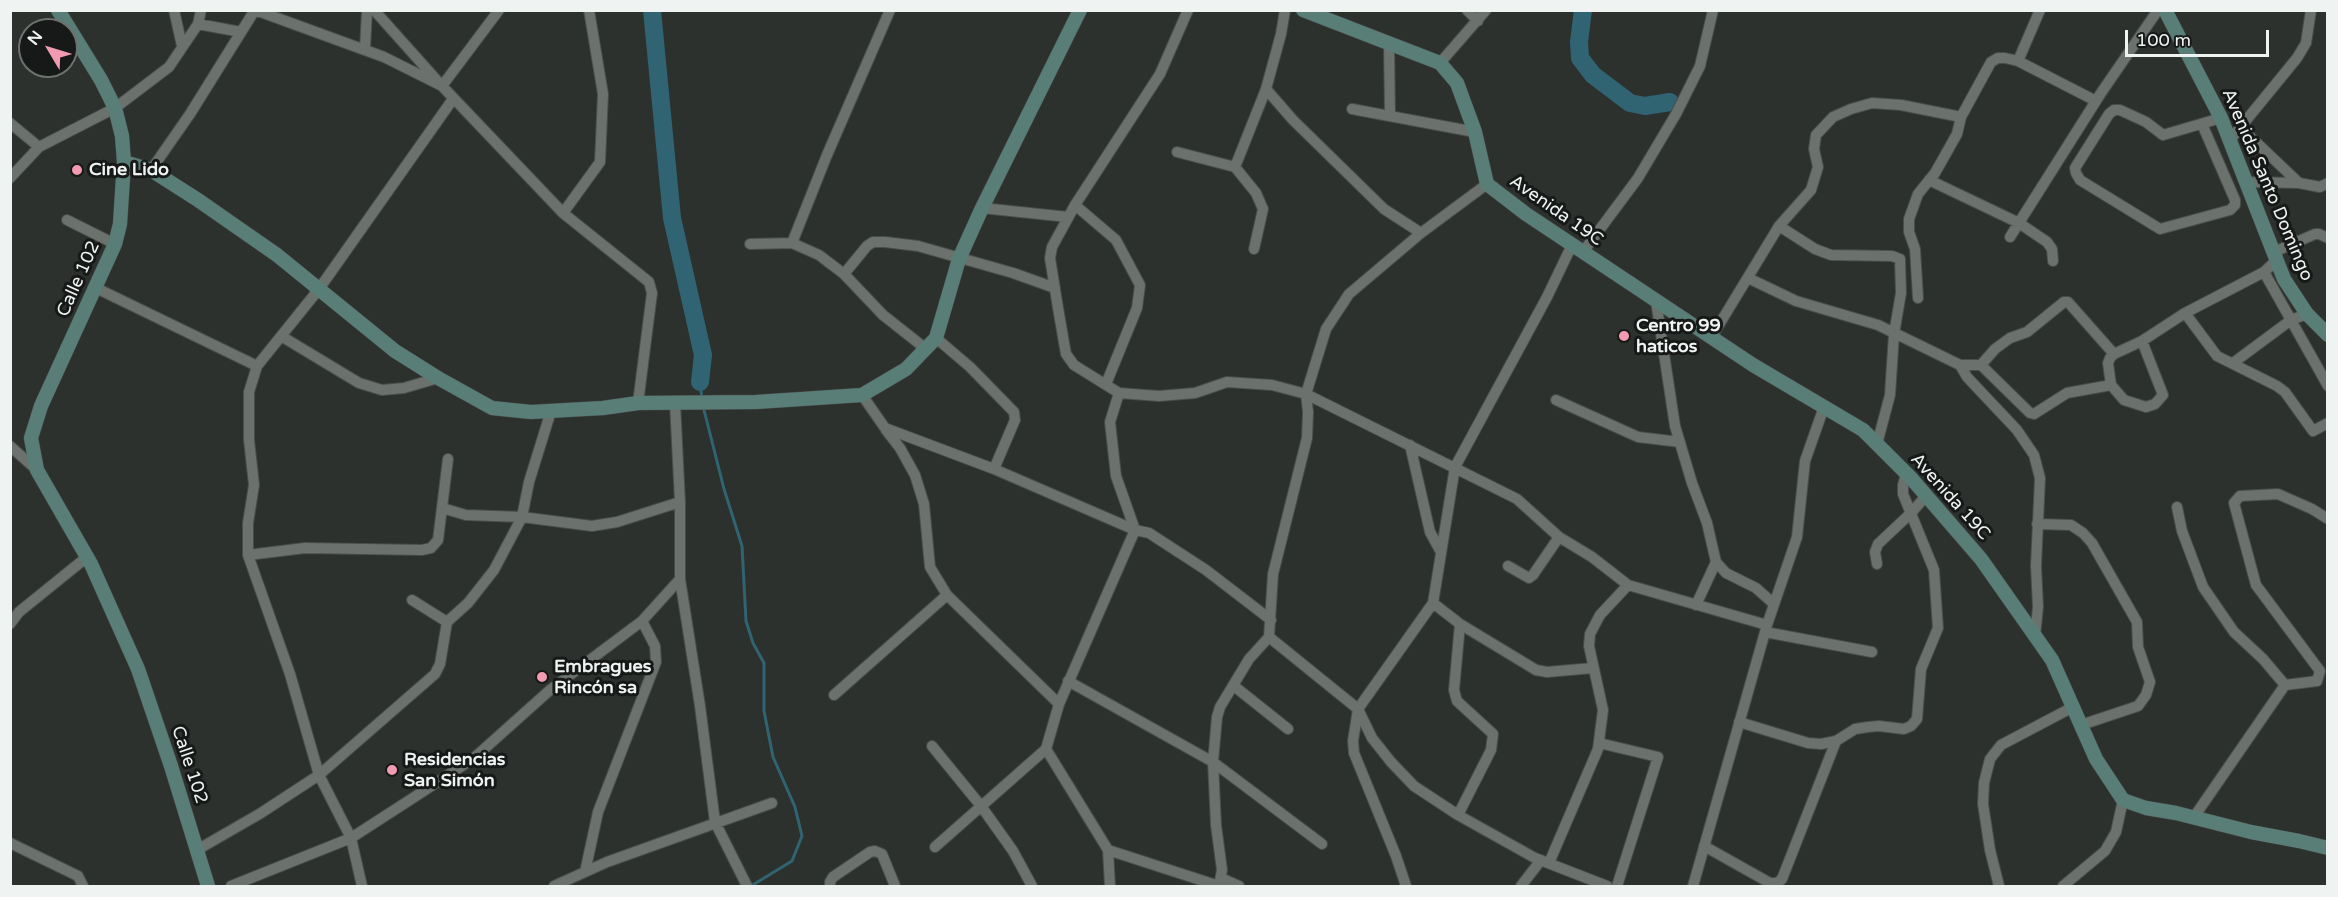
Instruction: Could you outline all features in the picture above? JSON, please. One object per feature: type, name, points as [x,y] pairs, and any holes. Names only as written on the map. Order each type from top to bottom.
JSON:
[{"type":"street","name":"Calle 102","points":[[58,10],[101,80],[115,108],[122,136],[124,162],[120,224],[115,244],[41,406],[31,438],[37,470],[87,556],[138,669],[208,886]]},
{"type":"street","points":[[174,10],[183,46]]},
{"type":"street","points":[[10,178],[39,147],[115,108],[169,67],[198,24],[201,10]]},
{"type":"street","points":[[365,49],[367,10]]},
{"type":"street","points":[[374,10],[453,99],[563,213],[649,282],[652,293],[638,404]]},
{"type":"street","points":[[442,86],[500,10]]},
{"type":"street","points":[[563,213],[600,162],[603,94],[589,10]]},
{"type":"street","points":[[792,243],[826,155],[890,10]]},
{"type":"street","points":[[124,162],[151,170],[198,200],[277,255],[395,351],[492,408],[531,412],[638,404],[756,402],[862,395],[906,369],[936,338],[959,259],[1080,10]]},
{"type":"street","points":[[1188,10],[1160,74],[1075,205],[1052,247],[1050,258],[1066,354],[1074,364],[1119,393],[1159,396],[1195,393],[1227,382],[1272,385],[1306,394],[1517,499],[1559,537],[1592,557],[1628,585],[1766,628],[1872,652]]},
{"type":"street","points":[[1235,168],[1266,89],[1285,10]]},
{"type":"street","points":[[1220,883],[1213,762],[1217,717],[1220,707],[1249,659],[1269,637],[1273,574],[1307,438],[1306,394],[1326,329],[1349,294],[1421,233],[1487,184],[1475,132],[1457,83],[1440,63],[1303,10]]},
{"type":"street","points":[[1467,10],[1478,21]]},
{"type":"street","points":[[1440,63],[1486,10]]},
{"type":"street","points":[[1406,886],[1354,753],[1353,741],[1358,709],[1433,603],[1455,467],[1547,297],[1578,249],[1638,178],[1676,114],[1700,66],[1713,10]]},
{"type":"street","points":[[2018,61],[2040,10]]},
{"type":"street","points":[[2010,237],[2096,101],[2158,10]]},
{"type":"street","name":"Avenida Santo Domingo","points":[[2165,10],[2222,118],[2284,279],[2307,314],[2328,335]]},
{"type":"street","points":[[2230,140],[2297,58],[2306,42],[2311,10]]},
{"type":"street","points":[[151,170],[253,13],[258,11],[365,49],[442,86]]},
{"type":"street","points":[[198,24],[241,33]]},
{"type":"street","points":[[1389,43],[1390,116]]},
{"type":"street","points":[[1918,297],[1915,249],[1908,225],[1918,194],[1935,173],[1957,134],[1960,117],[1991,62],[1998,58],[2018,61],[2096,101]]},
{"type":"street","points":[[1266,89],[1293,120],[1384,209],[1421,233]]},
{"type":"street","points":[[362,886],[351,838],[319,775],[290,674],[248,555],[248,523],[254,485],[249,440],[249,392],[257,366],[319,290],[453,99]]},
{"type":"street","points":[[1711,338],[1779,226],[1811,190],[1818,167],[1814,149],[1816,135],[1833,117],[1851,109],[1872,104],[1901,105],[1960,117]]},
{"type":"street","points":[[1352,109],[1475,132]]},
{"type":"street","points":[[2202,124],[2235,200],[2235,205],[2230,210],[2160,229],[2080,180],[2074,168],[2109,114],[2114,110],[2120,110],[2146,122],[2163,135],[2222,118]]},
{"type":"street","points":[[10,123],[39,147]]},
{"type":"street","points":[[2240,128],[2299,183]]},
{"type":"street","points":[[1177,152],[1235,168],[1256,193],[1263,209],[1254,249]]},
{"type":"street","points":[[1929,180],[2019,223],[2047,242],[2052,249],[2053,261]]},
{"type":"street","points":[[2246,182],[2299,183],[2320,187],[2328,183]]},
{"type":"street","name":"Avenida 19C","points":[[1487,184],[1526,214],[1711,338],[1863,430],[1906,474],[1981,559],[2052,660],[2096,759],[2123,800]]},
{"type":"street","points":[[1075,205],[1116,240],[1140,285],[1137,308],[1106,384]]},
{"type":"street","points":[[982,208],[1068,217]]},
{"type":"street","points":[[67,220],[115,244]]},
{"type":"street","points":[[1779,226],[1815,249],[1831,255],[1892,256],[1900,259],[1901,293],[1894,334],[1890,395],[1877,444]]},
{"type":"street","points":[[2142,341],[2163,395],[2156,404],[2146,407],[2124,400],[2111,385],[2108,363],[2114,354],[2142,341],[2185,313],[2264,272],[2275,256],[2315,234],[2328,238]]},
{"type":"street","points":[[844,274],[867,246],[885,242],[918,246],[1013,273],[1055,288]]},
{"type":"street","points":[[750,244],[792,243],[819,255],[844,274],[883,315],[926,349]]},
{"type":"street","points":[[2264,272],[2328,386]]},
{"type":"street","points":[[1748,278],[1796,301],[1878,326],[1960,365],[1981,365],[2034,414],[2067,393],[2111,385]]},
{"type":"street","points":[[96,288],[257,366]]},
{"type":"street","points":[[1656,301],[1676,426],[1692,483],[1707,523],[1716,562],[1726,573],[1756,588],[1774,604]]},
{"type":"street","points":[[1981,365],[2002,344],[2027,332],[2064,302],[2068,303],[2114,354]]},
{"type":"street","points":[[2185,313],[2217,356],[2285,392],[2313,431],[2328,423]]},
{"type":"street","points":[[2233,363],[2291,320],[2307,314]]},
{"type":"street","points":[[281,336],[359,382],[382,390],[404,388],[438,378]]},
{"type":"street","points":[[936,338],[970,367],[1014,412],[1015,420],[994,469]]},
{"type":"street","points":[[1960,365],[1967,377],[2017,429],[2034,455],[2040,478],[2037,524],[2038,607],[2035,636]]},
{"type":"street","points":[[935,847],[1046,748],[1068,681],[1135,530],[1116,476],[1110,422],[1119,393]]},
{"type":"street","points":[[862,395],[900,448],[915,475],[924,504],[930,567],[947,595],[1059,704]]},
{"type":"street","points":[[1556,400],[1638,437],[1680,442]]},
{"type":"street","points":[[675,403],[680,502],[680,579],[715,822],[747,886]]},
{"type":"street","points":[[1693,886],[1766,628],[1797,537],[1805,461],[1824,406]]},
{"type":"street","points":[[197,850],[261,813],[319,775],[435,674],[440,664],[447,622],[468,603],[494,570],[522,517],[529,482],[551,411]]},
{"type":"street","points":[[885,428],[994,469],[1135,530],[1149,533],[1206,570],[1270,620]]},
{"type":"street","points":[[1410,445],[1430,532],[1441,552]]},
{"type":"street","points":[[10,446],[37,470]]},
{"type":"street","points":[[248,555],[305,548],[422,550],[432,548],[438,540],[448,459]]},
{"type":"street","points":[[1739,722],[1808,743],[1821,744],[1836,741],[1845,734],[1868,727],[1904,729],[1911,726],[1917,719],[1921,669],[1938,628],[1934,570],[1903,494],[1906,474]]},
{"type":"street","points":[[2194,818],[2285,685],[2317,681],[2320,671],[2256,585],[2234,503],[2240,496],[2278,494],[2328,519]]},
{"type":"street","points":[[1877,564],[1875,552],[1878,544],[1926,496]]},
{"type":"street","points":[[442,508],[466,515],[522,517],[592,526],[617,522],[680,502]]},
{"type":"street","points":[[2177,507],[2182,531],[2203,587],[2234,632],[2263,659],[2285,685]]},
{"type":"street","points":[[2037,524],[2071,525],[2083,532],[2092,543],[2137,622],[2138,647],[2150,682],[2146,695],[2138,706],[2081,725]]},
{"type":"street","points":[[1508,566],[1529,578],[1559,537]]},
{"type":"street","points":[[10,624],[19,612],[87,556]]},
{"type":"street","points":[[1696,605],[1716,562]]},
{"type":"street","points":[[231,886],[351,838],[474,758],[550,690],[642,621],[680,579]]},
{"type":"street","points":[[1521,886],[1545,862],[1599,743],[1603,710],[1589,646],[1590,634],[1600,615],[1628,585]]},
{"type":"street","points":[[834,695],[947,595]]},
{"type":"street","points":[[412,600],[447,622]]},
{"type":"street","points":[[1433,603],[1460,624],[1536,670],[1547,672],[1593,668]]},
{"type":"street","points":[[585,872],[598,812],[656,662],[655,646],[642,621]]},
{"type":"street","points":[[1458,815],[1491,750],[1493,734],[1457,701],[1454,690],[1460,624]]},
{"type":"street","points":[[1269,637],[1358,709],[1372,738],[1414,786],[1458,815],[1545,862],[1607,886]]},
{"type":"street","points":[[1068,681],[1213,762],[1322,844]]},
{"type":"street","points":[[1234,686],[1288,729]]},
{"type":"street","points":[[1999,886],[1990,850],[1983,804],[1984,783],[1990,759],[2001,745],[2073,707]]},
{"type":"street","points":[[1704,846],[1770,883],[1777,883],[1782,879],[1836,741]]},
{"type":"street","points":[[1599,743],[1658,757],[1617,886]]},
{"type":"street","points":[[932,746],[981,806],[1013,851],[1032,886]]},
{"type":"street","points":[[1046,748],[1108,850],[1110,886]]},
{"type":"street","points":[[2063,886],[2105,851],[2116,832],[2123,800],[2146,808],[2328,848]]},
{"type":"street","points":[[554,886],[715,822],[772,803]]},
{"type":"street","points":[[10,843],[78,876],[83,886]]},
{"type":"street","points":[[1108,850],[1220,883],[1239,886]]},
{"type":"street","points":[[830,886],[833,877],[875,851],[882,854],[895,886]]},
{"type":"waterway","points":[[652,10],[672,218],[703,355],[700,382]]},
{"type":"waterway","points":[[1583,10],[1579,42],[1580,58],[1593,75],[1630,103],[1645,106],[1670,102]]},
{"type":"waterway","points":[[700,382],[702,399]]},
{"type":"waterway","points":[[703,406],[724,489],[742,546],[746,621],[753,643],[764,663],[764,711],[773,757],[795,807],[802,836],[792,861],[751,886]]},
{"type":"place","name":"Cine Lido","points":[[77,170]]},
{"type":"place","name":"Centro 99 haticos","points":[[1624,336]]},
{"type":"place","name":"Embragues Rincón sa","points":[[542,677]]},
{"type":"place","name":"Residencias San Simón","points":[[392,770]]}]
